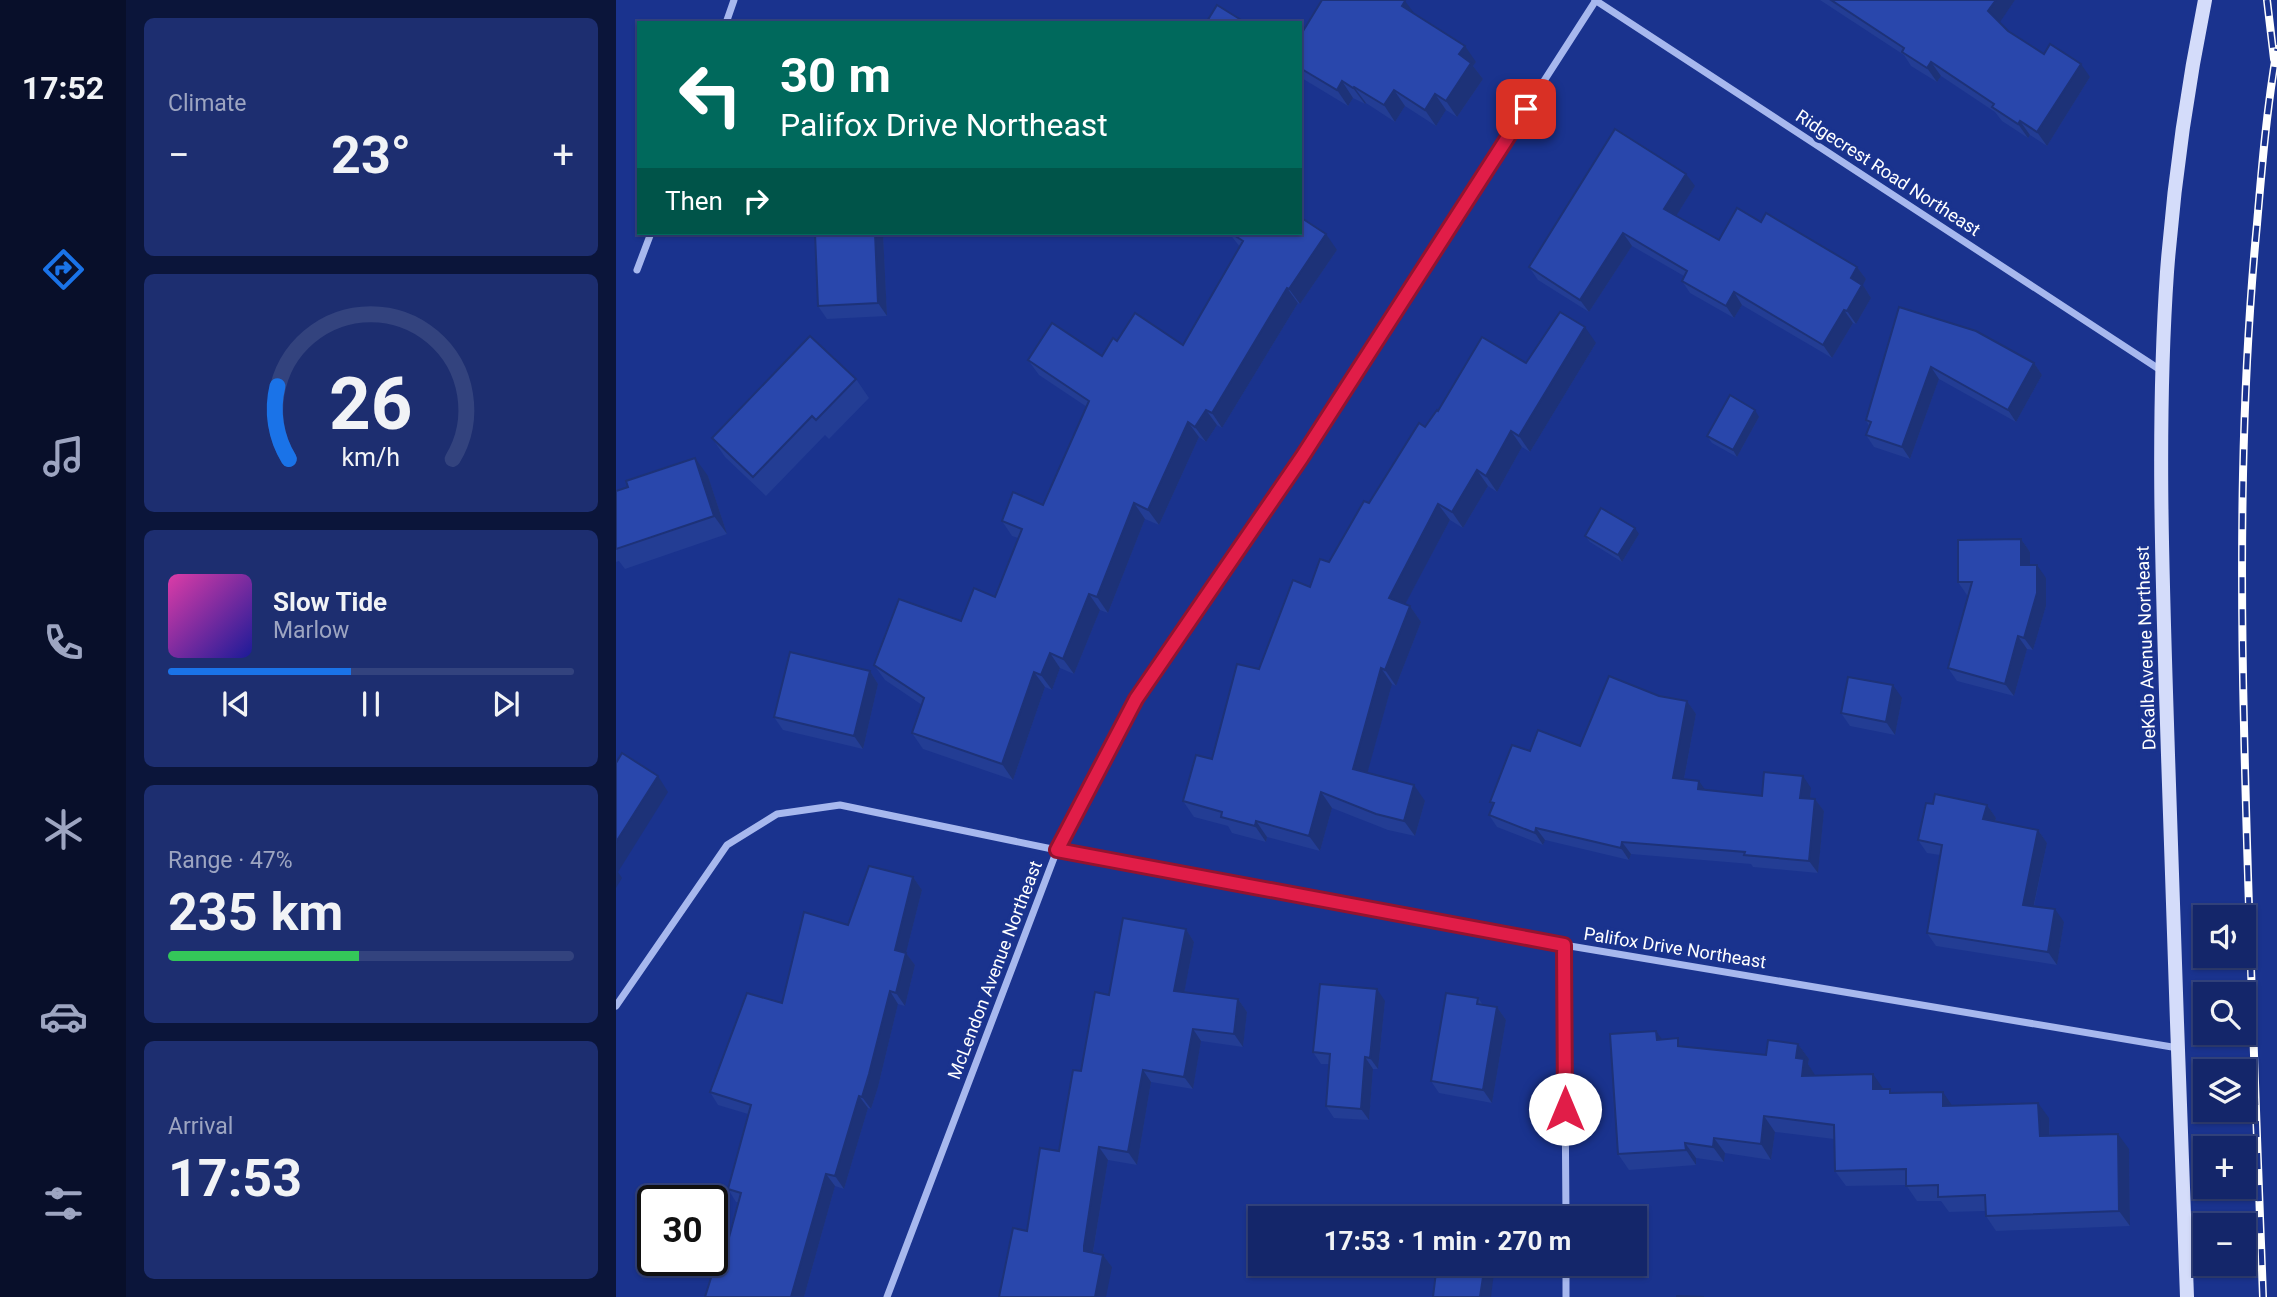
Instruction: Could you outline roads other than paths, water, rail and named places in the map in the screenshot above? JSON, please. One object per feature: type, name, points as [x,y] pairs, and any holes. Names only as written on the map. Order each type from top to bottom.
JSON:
[{"type":"main road","name":"DeKalb Avenue Northeast","points":[[2187,1297],[2163,596],[2163,371],[2168,271],[2178,174],[2205,0]]},
{"type":"street","points":[[727,21],[734,0]]},
{"type":"street","name":"Ridgecrest Road Northeast","points":[[1595,0],[2163,371]]},
{"type":"street","name":"McLendon Avenue Northeast","points":[[887,1297],[1057,850],[1136,699],[1302,457],[1595,0]]},
{"type":"street","points":[[637,270],[650,235]]},
{"type":"street","name":"Palifox Drive Northeast","points":[[616,1006],[727,845],[776,814],[840,805],[1057,850],[1564,945],[2178,1048]]},
{"type":"street","points":[[1564,945],[1566,1206]]},
{"type":"street","points":[[1566,1276],[1566,1297]]},
{"type":"railway","points":[[2267,0],[2274,59]]},
{"type":"railway","points":[[2263,1297],[2246,797],[2242,537],[2252,287],[2265,136],[2277,49]]}]
